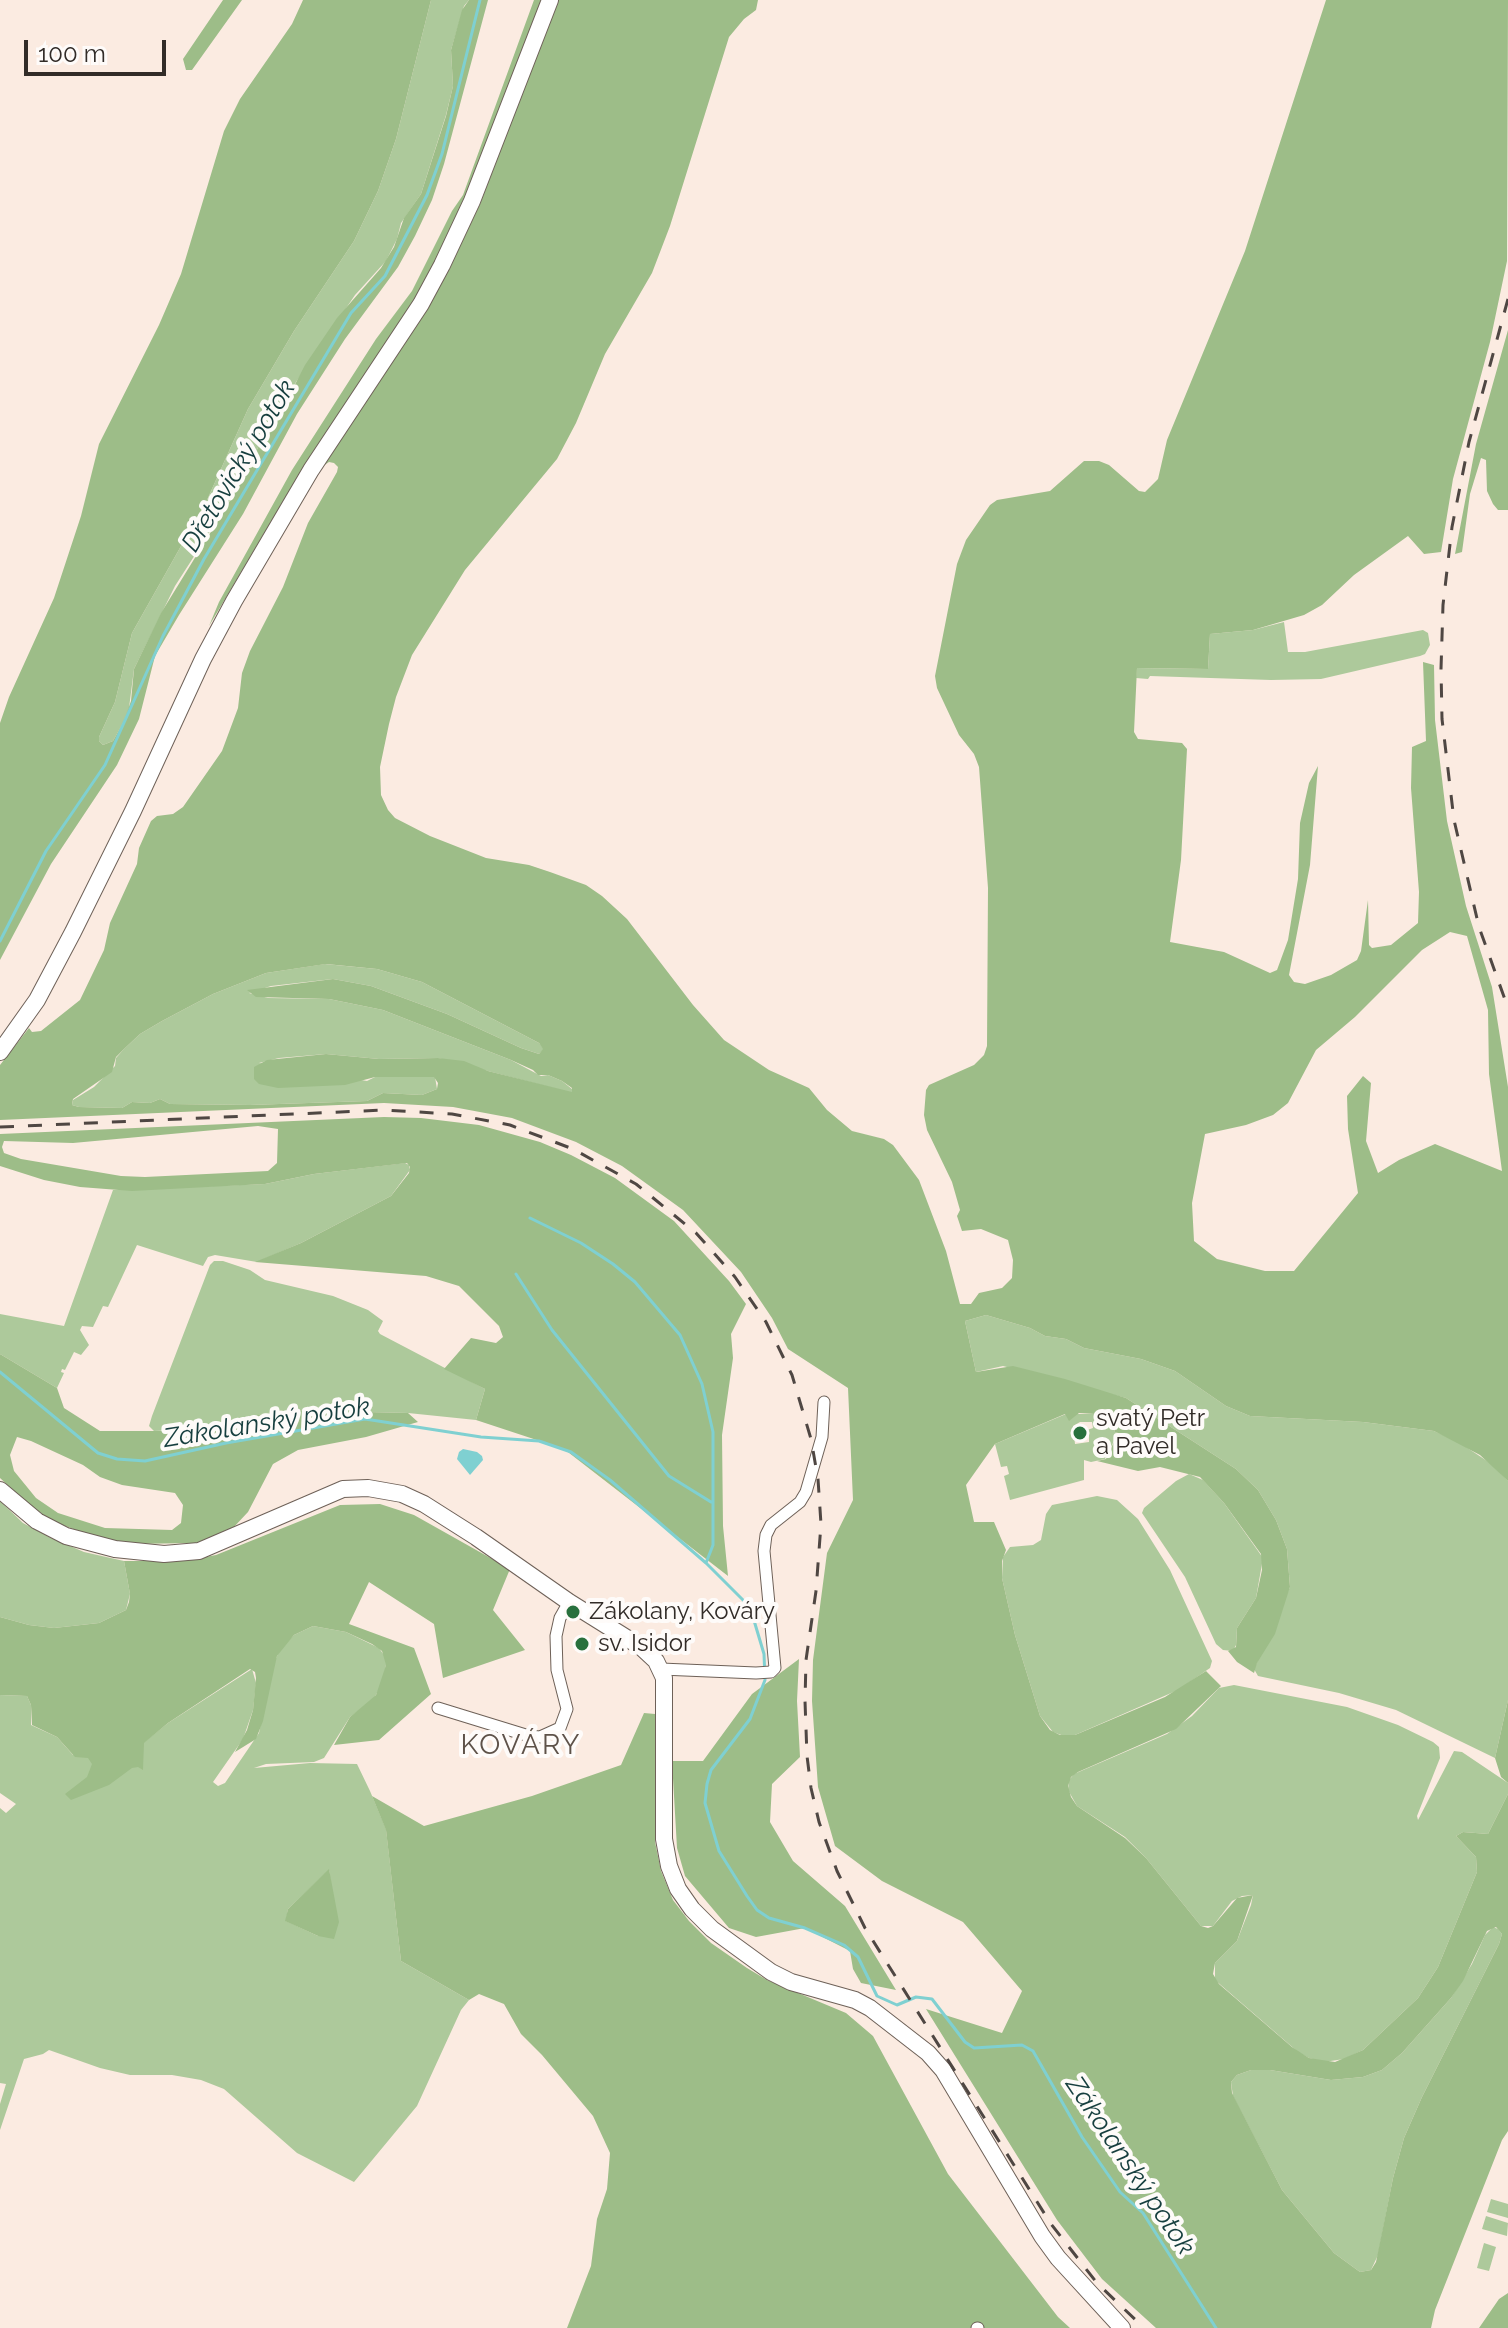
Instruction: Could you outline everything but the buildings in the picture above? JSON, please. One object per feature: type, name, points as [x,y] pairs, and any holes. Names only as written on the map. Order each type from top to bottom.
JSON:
[{"type":"main road","points":[[0,1052],[37,1000],[73,932],[203,659],[234,601],[311,470],[421,304],[442,265],[472,201],[550,0]]},
{"type":"main road","points":[[0,1490],[24,1513],[66,1536],[115,1549],[164,1554],[199,1551],[343,1489],[368,1488],[402,1494],[424,1504],[476,1537],[569,1602],[641,1647],[661,1669],[666,1691],[662,1760],[664,1839],[669,1866],[678,1889],[692,1909],[712,1929],[771,1972],[791,1982],[855,2000],[928,2053],[943,2070],[1042,2236],[1087,2292],[1122,2328]]},
{"type":"street","points":[[661,1669],[756,1673],[771,1672],[775,1668],[765,1565],[766,1535],[771,1525],[800,1502],[806,1492],[822,1437],[824,1402]]},
{"type":"street","points":[[438,1708],[529,1736],[549,1735],[560,1728],[567,1709],[557,1670],[556,1636],[560,1618],[569,1602]]},
{"type":"green space","points":[[223,0],[242,0],[192,70],[186,70],[183,59]]},
{"type":"green space","points":[[303,0],[431,0],[396,139],[378,191],[354,241],[294,331],[248,409],[207,500],[132,633],[115,702],[99,737],[103,745],[113,741],[124,721],[131,701],[134,669],[161,613],[236,491],[270,424],[337,318],[381,268],[394,247],[404,218],[421,194],[446,116],[453,86],[451,50],[462,10],[469,0],[488,0],[444,164],[415,236],[398,267],[345,339],[297,414],[243,514],[155,656],[139,719],[117,765],[51,864],[0,960],[0,723],[54,598],[81,516],[99,444],[181,274],[224,131],[240,99],[292,24]]},
{"type":"green space","points":[[431,0],[469,0],[464,6],[451,50],[453,86],[421,194],[401,223],[386,261],[355,295],[296,382],[270,424],[236,491],[175,586],[134,669],[129,708],[124,721],[113,741],[103,745],[99,737],[115,702],[132,633],[207,500],[248,409],[294,331],[354,241],[378,191],[396,139]]},
{"type":"green space","points":[[534,0],[542,0],[465,198],[435,262],[414,300],[304,466],[209,626],[219,602],[292,470],[376,339],[412,291],[463,195]]},
{"type":"green space","points":[[558,0],[758,0],[756,10],[729,37],[670,226],[652,273],[605,354],[557,459],[465,570],[412,655],[389,724],[380,767],[381,795],[395,818],[430,836],[486,858],[529,865],[586,885],[627,919],[724,1040],[769,1070],[809,1088],[827,1110],[852,1131],[884,1139],[893,1145],[919,1180],[946,1251],[960,1304],[971,1304],[979,1293],[1002,1288],[1012,1278],[1013,1260],[1008,1240],[981,1229],[962,1231],[952,1182],[927,1130],[924,1115],[929,1085],[974,1065],[984,1055],[987,1046],[988,888],[979,767],[974,754],[959,735],[937,688],[935,676],[957,564],[966,540],[990,505],[997,500],[1050,491],[1084,461],[1109,465],[1139,491],[1145,492],[1158,479],[1167,440],[1245,251],[1326,0],[1508,0],[1507,261],[1490,342],[1453,479],[1441,552],[1424,554],[1408,536],[1354,575],[1322,605],[1304,615],[1253,630],[1210,634],[1208,669],[1137,668],[1134,732],[1138,739],[1182,743],[1187,749],[1181,860],[1170,942],[1224,952],[1270,973],[1277,970],[1288,940],[1298,879],[1300,823],[1309,783],[1318,766],[1310,865],[1289,975],[1294,982],[1305,984],[1331,975],[1357,960],[1368,900],[1369,945],[1372,948],[1391,945],[1418,923],[1412,747],[1426,741],[1423,662],[1434,665],[1435,720],[1447,821],[1466,906],[1492,987],[1508,1087],[1508,1481],[1480,1455],[1434,1431],[1363,1422],[1250,1416],[1226,1406],[1175,1371],[1141,1359],[1084,1348],[1066,1339],[1045,1336],[1030,1328],[986,1315],[965,1321],[976,1372],[1013,1366],[1126,1398],[1236,1469],[1258,1490],[1276,1520],[1287,1549],[1290,1587],[1275,1634],[1254,1673],[1237,1662],[1228,1651],[1236,1647],[1237,1628],[1256,1598],[1262,1570],[1261,1554],[1224,1503],[1200,1477],[1160,1467],[1138,1471],[1097,1461],[1106,1459],[1118,1433],[1115,1432],[1113,1420],[1079,1413],[1069,1421],[1065,1414],[995,1444],[966,1485],[974,1522],[994,1522],[1006,1550],[1002,1561],[1002,1578],[1015,1635],[1040,1716],[1050,1730],[1060,1735],[1075,1735],[1165,1697],[1206,1671],[1221,1686],[1176,1729],[1078,1772],[1071,1777],[1068,1786],[1077,1806],[1125,1838],[1146,1858],[1201,1926],[1213,1926],[1237,1898],[1253,1895],[1237,1941],[1215,1963],[1213,1974],[1219,1984],[1309,2058],[1335,2062],[1363,2050],[1418,1998],[1438,1967],[1477,1872],[1476,1857],[1456,1836],[1463,1832],[1488,1834],[1508,1794],[1508,2131],[1435,2310],[1431,2328],[1156,2328],[1102,2279],[1057,2220],[926,2009],[1002,2033],[1022,1991],[963,1922],[882,1881],[835,1846],[818,1787],[812,1701],[813,1660],[827,1553],[853,1500],[848,1388],[788,1349],[772,1318],[741,1272],[683,1210],[622,1166],[576,1142],[512,1118],[453,1107],[384,1103],[0,1120],[0,1065],[29,1028],[32,1032],[41,1031],[80,1000],[104,950],[110,923],[137,864],[139,848],[151,821],[157,816],[173,814],[183,807],[222,751],[238,708],[242,673],[250,651],[283,587],[308,523],[337,472],[338,467],[334,463],[323,466],[449,269],[480,204]],"holes":[[[1450,932],[1467,936],[1488,1010],[1489,1074],[1502,1171],[1435,1144],[1378,1173],[1366,1141],[1371,1083],[1363,1076],[1347,1096],[1348,1129],[1358,1193],[1294,1271],[1265,1271],[1217,1259],[1194,1241],[1192,1203],[1205,1134],[1273,1115],[1288,1103],[1316,1050],[1355,1017],[1422,950]],[[326,964],[377,969],[422,982],[539,1043],[543,1049],[539,1054],[521,1048],[447,1014],[371,986],[333,979],[247,990],[256,997],[329,999],[383,1010],[511,1060],[538,1075],[548,1075],[562,1081],[572,1088],[572,1092],[488,1071],[464,1061],[326,1054],[267,1060],[254,1067],[254,1079],[259,1084],[278,1088],[345,1085],[375,1077],[434,1077],[438,1083],[437,1089],[422,1095],[383,1093],[367,1101],[250,1105],[170,1104],[160,1099],[150,1103],[132,1102],[122,1108],[72,1105],[73,1099],[112,1072],[116,1057],[140,1034],[162,1021],[213,994],[266,973]],[[1496,1927],[1502,1934],[1499,1944],[1404,2138],[1376,2262],[1371,2270],[1360,2272],[1334,2253],[1282,2190],[1232,2093],[1231,2082],[1237,2075],[1251,2070],[1331,2080],[1363,2077],[1382,2070],[1402,2053],[1451,1998],[1463,1981],[1487,1931]]]},
{"type":"green space","points":[[1508,330],[1508,510],[1498,510],[1493,504],[1487,491],[1486,460],[1481,458],[1470,494],[1462,552],[1455,554],[1476,444]]},
{"type":"green space","points":[[1284,622],[1288,652],[1305,652],[1423,630],[1428,633],[1430,645],[1420,656],[1321,679],[1136,678],[1137,668],[1208,669],[1210,634],[1253,630]]},
{"type":"green space","points":[[325,964],[377,969],[422,982],[539,1043],[544,1049],[539,1054],[521,1048],[447,1014],[371,986],[333,979],[271,986],[249,993],[268,998],[329,999],[383,1010],[511,1060],[541,1076],[548,1075],[562,1081],[572,1089],[572,1093],[438,1058],[379,1059],[326,1054],[259,1063],[367,1081],[375,1077],[435,1077],[437,1089],[422,1095],[383,1093],[367,1101],[250,1105],[170,1104],[160,1099],[150,1103],[132,1102],[122,1108],[72,1105],[73,1100],[94,1087],[115,1066],[116,1058],[140,1034],[162,1021],[213,994],[266,973]]},
{"type":"green space","points":[[384,1117],[421,1118],[479,1125],[540,1142],[615,1178],[674,1221],[746,1304],[731,1334],[733,1358],[722,1435],[723,1526],[728,1576],[564,1449],[476,1420],[485,1389],[444,1369],[471,1338],[496,1343],[503,1337],[499,1326],[459,1286],[426,1276],[255,1262],[301,1243],[391,1196],[409,1173],[407,1163],[314,1174],[265,1184],[132,1191],[80,1187],[0,1166],[0,1134]],"holes":[[[258,1126],[278,1129],[277,1163],[268,1171],[121,1176],[21,1159],[4,1153],[2,1147],[4,1141],[73,1143]]]},
{"type":"green space","points":[[405,1163],[410,1170],[391,1196],[257,1262],[215,1255],[208,1257],[203,1266],[137,1245],[108,1307],[103,1306],[93,1327],[82,1326],[80,1330],[89,1345],[81,1355],[74,1352],[65,1370],[62,1369],[64,1373],[57,1388],[0,1354],[0,1314],[64,1326],[113,1190],[265,1184],[314,1174]]},
{"type":"green space","points":[[214,1261],[250,1270],[265,1280],[333,1296],[368,1310],[383,1321],[378,1331],[380,1334],[485,1389],[476,1420],[408,1413],[283,1410],[183,1430],[154,1431],[149,1426],[152,1416]]},
{"type":"green space","points":[[986,1315],[1030,1328],[1045,1336],[1066,1339],[1084,1348],[1141,1359],[1175,1371],[1226,1406],[1250,1416],[1363,1422],[1434,1431],[1460,1443],[1493,1465],[1508,1481],[1508,1700],[1495,1758],[1396,1710],[1339,1693],[1258,1676],[1254,1669],[1290,1587],[1287,1549],[1276,1520],[1258,1490],[1236,1469],[1126,1398],[1003,1366],[976,1372],[965,1321]]},
{"type":"green space","points":[[0,1354],[57,1388],[64,1408],[100,1431],[170,1431],[284,1410],[408,1413],[418,1422],[366,1437],[298,1450],[273,1464],[248,1512],[233,1528],[196,1543],[130,1544],[87,1534],[52,1521],[0,1478]],"holes":[[[17,1437],[122,1485],[175,1493],[183,1505],[181,1523],[172,1530],[105,1528],[58,1513],[36,1498],[14,1471],[10,1455]]]},
{"type":"green space","points":[[1066,1414],[1095,1414],[1113,1420],[1115,1432],[1118,1433],[1105,1459],[1084,1460],[1084,1480],[1010,1500],[1004,1476],[1009,1474],[1007,1466],[1001,1467],[995,1444]],"holes":[[[1080,1422],[1092,1422],[1093,1428],[1084,1435],[1089,1436],[1089,1442],[1075,1444],[1073,1426]]]},
{"type":"green space","points":[[1189,1474],[1203,1480],[1224,1503],[1263,1558],[1256,1598],[1237,1628],[1233,1651],[1223,1650],[1216,1644],[1185,1577],[1142,1513],[1176,1481]]},
{"type":"green space","points":[[1097,1496],[1117,1500],[1138,1519],[1170,1570],[1212,1661],[1210,1668],[1178,1690],[1075,1735],[1064,1736],[1053,1732],[1040,1716],[1015,1635],[1002,1578],[1003,1557],[1010,1547],[1033,1545],[1041,1540],[1046,1514],[1052,1505]]},
{"type":"green space","points":[[0,1501],[23,1523],[49,1537],[84,1552],[124,1561],[130,1594],[126,1610],[99,1623],[54,1628],[0,1617]]},
{"type":"green space","points":[[380,1504],[414,1515],[510,1569],[493,1610],[525,1650],[443,1678],[434,1624],[369,1582],[349,1624],[414,1648],[431,1694],[379,1740],[334,1745],[350,1717],[376,1695],[386,1665],[382,1651],[346,1632],[313,1626],[294,1635],[277,1656],[256,1739],[235,1752],[253,1710],[256,1678],[255,1672],[250,1669],[168,1723],[144,1743],[143,1770],[132,1768],[109,1785],[71,1800],[65,1794],[87,1777],[92,1764],[88,1758],[75,1757],[57,1737],[32,1725],[31,1705],[27,1696],[0,1695],[0,1617],[54,1628],[99,1623],[126,1610],[130,1594],[124,1561],[184,1561],[216,1555],[340,1505]]},
{"type":"green space","points":[[313,1626],[346,1632],[379,1648],[386,1658],[382,1684],[373,1700],[350,1717],[324,1758],[314,1762],[266,1764],[254,1768],[310,1763],[357,1764],[386,1829],[401,1961],[469,2000],[461,2010],[417,2106],[354,2182],[297,2153],[224,2089],[201,2080],[172,2075],[130,2075],[49,2050],[24,2059],[0,2130],[0,2104],[6,2084],[0,2083],[0,1808],[6,1813],[16,1804],[0,1793],[0,1695],[27,1696],[31,1705],[31,1725],[57,1737],[73,1755],[143,1751],[143,1743],[168,1723],[252,1669],[256,1683],[253,1710],[243,1739],[213,1782],[218,1786],[225,1783],[259,1733],[272,1668],[280,1649],[294,1635]],"holes":[[[329,1870],[332,1892],[318,1936],[286,1921],[288,1909]]]},
{"type":"green space","points":[[799,1659],[797,1701],[800,1757],[772,1784],[770,1822],[793,1861],[845,1906],[896,1990],[861,1983],[853,1969],[850,1951],[805,1928],[756,1937],[729,1928],[685,1876],[677,1848],[672,1761],[703,1761],[752,1694]]},
{"type":"green space","points":[[1234,1685],[1347,1707],[1398,1725],[1433,1742],[1439,1747],[1440,1758],[1418,1820],[1454,1751],[1462,1752],[1508,1783],[1508,1794],[1488,1834],[1463,1832],[1456,1836],[1476,1857],[1477,1872],[1438,1967],[1418,1998],[1363,2050],[1344,2059],[1324,2062],[1298,2052],[1215,1980],[1215,1963],[1237,1941],[1253,1895],[1232,1901],[1213,1926],[1201,1926],[1146,1858],[1125,1837],[1077,1806],[1068,1790],[1069,1780],[1074,1774],[1167,1734],[1192,1716],[1219,1688]]},
{"type":"green space","points":[[1508,1700],[1508,1783],[1501,1777],[1495,1758]]},
{"type":"green space","points":[[644,1713],[655,1714],[655,1842],[661,1871],[673,1900],[711,1943],[747,1968],[767,1980],[846,2013],[873,2036],[948,2174],[1058,2317],[1070,2328],[567,2328],[591,2266],[597,2219],[607,2189],[610,2153],[593,2116],[521,2034],[504,2004],[479,1994],[469,2000],[401,1961],[386,1830],[372,1796],[424,1826],[532,1796],[621,1765]]},
{"type":"green space","points":[[329,1869],[339,1922],[334,1939],[318,1936],[285,1921],[288,1909]]},
{"type":"green space","points":[[1493,1927],[1502,1934],[1499,1944],[1404,2138],[1378,2255],[1371,2270],[1360,2272],[1334,2253],[1282,2190],[1233,2096],[1231,2082],[1237,2075],[1251,2070],[1331,2080],[1363,2077],[1382,2070],[1402,2053],[1451,1998],[1485,1935]]},
{"type":"green space","points":[[1491,2199],[1508,2204],[1508,2218],[1487,2212]]},
{"type":"green space","points":[[1486,2216],[1508,2223],[1507,2236],[1482,2229]]},
{"type":"green space","points":[[1484,2243],[1496,2247],[1489,2271],[1477,2268]]},
{"type":"green space","points":[[1508,2293],[1508,2328],[1479,2328],[1499,2299]]},
{"type":"water","points":[[463,1449],[482,1456],[483,1460],[470,1475],[457,1459]]},
{"type":"waterway","name":"Dřetovický potok","points":[[0,941],[46,851],[105,765],[163,636],[204,559],[351,313],[385,276],[427,195],[442,154],[480,0]]},
{"type":"waterway","points":[[530,1218],[581,1243],[613,1264],[635,1282],[680,1335],[702,1384],[713,1432],[713,1545],[706,1563]]},
{"type":"waterway","points":[[516,1274],[552,1330],[669,1476],[711,1502]]},
{"type":"waterway","name":"Zákolanský potok","points":[[0,1372],[98,1453],[117,1459],[145,1461],[226,1443],[365,1419],[481,1437],[539,1441],[571,1452],[610,1480],[706,1563],[750,1607],[764,1654],[765,1680],[750,1719],[711,1770],[705,1803],[719,1851],[757,1910],[769,1918],[805,1928],[844,1945],[858,1957],[877,1996],[897,2005],[916,1997],[932,1999],[965,2042],[974,2048],[1022,2045],[1033,2051],[1082,2137],[1120,2192],[1143,2213],[1216,2328]]},
{"type":"railway","points":[[1508,299],[1469,442],[1452,527],[1443,605],[1441,669],[1442,719],[1454,820],[1479,927],[1508,1008]]},
{"type":"railway","points":[[0,1127],[384,1110],[452,1114],[510,1125],[573,1149],[636,1184],[696,1233],[735,1277],[766,1322],[792,1375],[811,1439],[821,1524],[806,1660],[807,1756],[819,1822],[837,1871],[865,1928],[1051,2224],[1097,2283],[1144,2328]]},
{"type":"place","name":"svatý Petr a Pavel","points":[[1080,1433]]},
{"type":"place","name":"Zákolany, Kováry","points":[[573,1612]]},
{"type":"place","name":"sv. Isidor","points":[[582,1644]]},
{"type":"district","name":"KOVÁRY","points":[[521,1746]]}]
